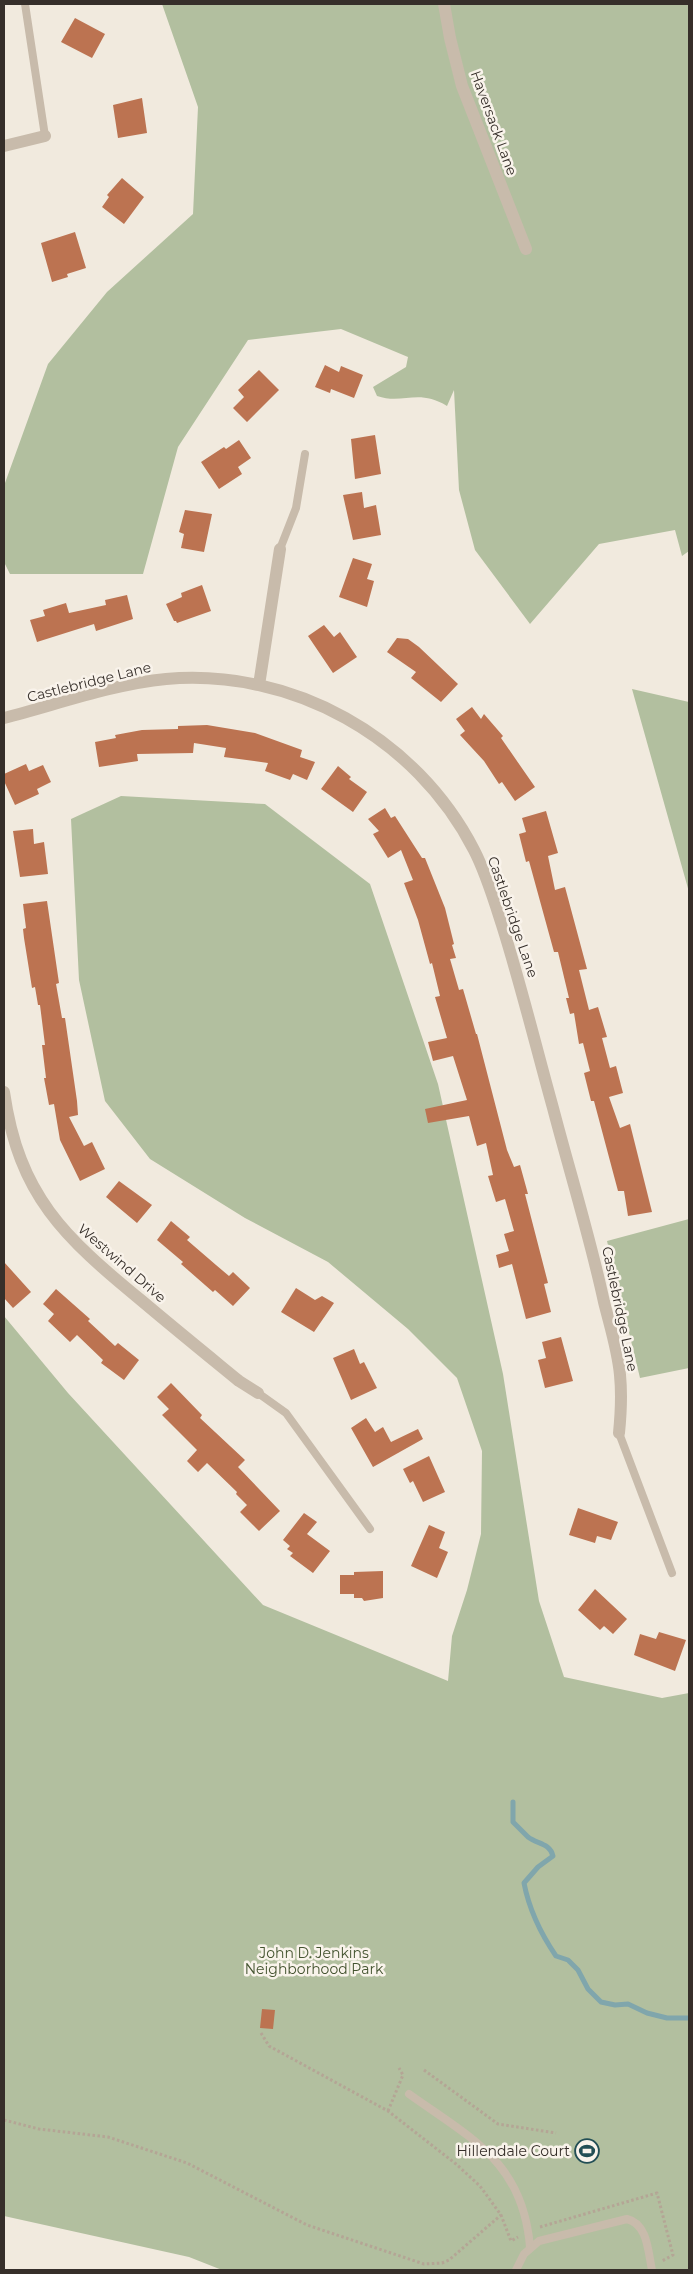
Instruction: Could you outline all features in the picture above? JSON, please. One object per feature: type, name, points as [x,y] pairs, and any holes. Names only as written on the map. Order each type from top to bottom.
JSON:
[{"type":"street","name":"Haversack Lane","points":[[444,4],[462,86],[526,250]]},
{"type":"street","points":[[4,146],[45,136]]},
{"type":"street","points":[[259,685],[280,548]]},
{"type":"street","name":"Castlebridge Lane","points":[[4,718],[130,685],[165,679],[200,678],[259,685],[290,693],[330,709],[385,743],[412,767],[437,794],[474,851],[492,896],[514,964],[596,1263],[620,1372],[622,1399],[620,1433]]},
{"type":"street","name":"Westwind Drive","points":[[4,1092],[9,1126],[19,1157],[50,1214],[70,1239],[94,1262],[239,1381],[258,1393]]},
{"type":"lane","points":[[25,4],[45,136]]},
{"type":"lane","points":[[280,548],[296,508],[305,454]]},
{"type":"lane","points":[[258,1393],[286,1413],[370,1530]]},
{"type":"lane","points":[[620,1433],[672,1573]]},
{"type":"lane","points":[[409,2094],[475,2141],[506,2173],[517,2190],[524,2209],[529,2226],[530,2247]]},
{"type":"lane","points":[[516,2270],[530,2247],[548,2237],[627,2219],[635,2221],[641,2226],[652,2270]]},
{"type":"path","points":[[261,2033],[269,2046],[388,2111],[472,2178],[480,2186],[501,2216],[510,2241]]},
{"type":"path","points":[[424,2070],[498,2124],[556,2132]]},
{"type":"path","points":[[4,2120],[39,2129],[108,2137],[187,2163],[307,2225],[424,2264],[442,2263],[449,2260],[501,2216]]},
{"type":"green space","points":[[162,4],[689,4],[689,551],[682,556],[675,530],[599,544],[530,624],[475,550],[459,490],[454,390],[447,406],[427,398],[395,399],[377,396],[373,387],[406,367],[408,357],[341,329],[248,340],[178,447],[143,574],[10,574],[4,562],[5,483],[48,364],[107,292],[193,214],[198,107]]},
{"type":"green space","points":[[632,689],[689,702],[689,892]]},
{"type":"green space","name":"John D. Jenkins Neighborhood Park","points":[[121,796],[265,804],[370,884],[438,1084],[503,1374],[539,1601],[564,1677],[662,1698],[689,1693],[689,2270],[222,2270],[189,2257],[4,2216],[4,1316],[68,1393],[263,1605],[448,1681],[452,1636],[467,1590],[481,1534],[482,1451],[457,1378],[408,1329],[328,1262],[245,1218],[150,1159],[105,1101],[79,980],[71,819]]},
{"type":"green space","points":[[689,1219],[689,1368],[640,1378],[607,1241]]},
{"type":"building","points":[[75,18],[105,34],[92,58],[61,42]]},
{"type":"building","points":[[142,98],[147,133],[118,138],[113,105]]},
{"type":"building","points":[[122,178],[144,197],[124,224],[102,207],[109,197],[107,195]]},
{"type":"building","points":[[75,232],[86,268],[67,274],[68,277],[52,282],[41,243]]},
{"type":"building","points":[[325,365],[339,372],[341,366],[363,375],[354,398],[331,389],[330,393],[315,387]]},
{"type":"building","points":[[259,370],[279,390],[247,422],[233,408],[244,397],[238,390]]},
{"type":"building","points":[[375,435],[381,474],[355,479],[351,439]]},
{"type":"building","points":[[239,440],[251,458],[238,467],[242,474],[219,489],[201,462]]},
{"type":"building","points":[[362,492],[364,508],[376,505],[381,535],[353,540],[343,495]]},
{"type":"building","points":[[185,510],[212,514],[204,552],[181,548],[184,534],[179,532]]},
{"type":"building","points":[[353,558],[372,564],[367,579],[374,581],[367,607],[339,597]]},
{"type":"building","points":[[202,585],[211,611],[177,623],[174,621],[166,604],[182,597],[181,593]]},
{"type":"building","points":[[127,595],[133,619],[96,631],[94,624],[37,642],[30,620],[45,616],[43,610],[66,603],[69,613],[106,605],[105,600]]},
{"type":"building","points":[[324,625],[334,637],[340,632],[357,657],[333,673],[308,636]]},
{"type":"building","points":[[397,638],[408,639],[419,647],[458,684],[441,702],[411,678],[416,672],[387,652]]},
{"type":"building","points":[[472,707],[481,719],[484,714],[503,736],[501,738],[535,787],[515,801],[502,782],[499,784],[484,761],[460,735],[465,731],[456,719]]},
{"type":"building","points":[[207,725],[255,733],[302,750],[300,757],[315,762],[307,780],[293,774],[290,780],[265,771],[268,763],[224,757],[226,748],[194,743],[193,753],[137,754],[138,761],[99,767],[95,742],[116,738],[115,735],[142,730],[178,729],[178,726]]},
{"type":"building","points":[[26,764],[29,771],[43,765],[51,782],[37,789],[39,794],[15,805],[4,781],[4,774]]},
{"type":"building","points":[[338,766],[351,777],[349,779],[367,792],[353,812],[321,789]]},
{"type":"building","points":[[385,808],[391,818],[395,816],[422,858],[425,858],[445,908],[456,958],[450,959],[459,990],[463,989],[477,1034],[507,1150],[514,1167],[520,1165],[528,1194],[525,1194],[548,1283],[544,1284],[551,1312],[526,1319],[512,1264],[499,1268],[496,1255],[509,1251],[504,1234],[514,1231],[505,1199],[496,1202],[488,1176],[493,1175],[486,1143],[477,1146],[469,1116],[428,1123],[425,1109],[467,1100],[453,1056],[433,1061],[428,1042],[447,1038],[435,997],[440,996],[432,963],[430,964],[418,920],[404,883],[413,880],[401,850],[388,858],[373,834],[379,831],[368,819]]},
{"type":"building","points":[[546,811],[558,853],[548,856],[555,890],[565,887],[587,969],[579,970],[589,1010],[598,1007],[607,1037],[602,1038],[610,1068],[616,1066],[623,1093],[609,1097],[620,1128],[630,1124],[652,1212],[628,1216],[624,1191],[618,1191],[594,1101],[591,1101],[584,1073],[590,1071],[583,1043],[579,1044],[574,1013],[570,1014],[566,998],[569,998],[558,952],[554,952],[529,861],[526,862],[519,834],[526,832],[522,818]]},
{"type":"building","points":[[33,829],[34,844],[44,842],[48,874],[20,877],[13,831]]},
{"type":"building","points":[[47,901],[59,983],[56,984],[62,1018],[65,1018],[77,1101],[78,1115],[69,1117],[84,1146],[92,1142],[105,1169],[80,1181],[60,1140],[54,1104],[49,1105],[44,1078],[46,1078],[42,1045],[45,1045],[40,1005],[38,1005],[35,987],[32,988],[24,938],[23,929],[26,928],[23,904]]},
{"type":"building","points":[[119,1181],[152,1205],[137,1223],[106,1197]]},
{"type":"building","points":[[171,1221],[190,1237],[187,1240],[216,1265],[229,1276],[233,1272],[250,1288],[233,1306],[215,1290],[213,1292],[181,1264],[183,1262],[157,1240]]},
{"type":"building","points":[[4,1262],[31,1292],[13,1308],[4,1298]]},
{"type":"building","points":[[296,1288],[315,1300],[322,1296],[334,1303],[314,1332],[281,1312]]},
{"type":"building","points":[[56,1289],[90,1319],[88,1321],[115,1346],[118,1343],[139,1360],[124,1380],[101,1363],[103,1360],[77,1335],[70,1342],[48,1321],[54,1314],[43,1304]]},
{"type":"building","points":[[561,1337],[573,1381],[545,1388],[538,1360],[546,1358],[542,1342]]},
{"type":"building","points":[[354,1349],[360,1364],[364,1362],[377,1388],[351,1400],[333,1358]]},
{"type":"building","points":[[171,1383],[202,1415],[200,1418],[245,1460],[238,1467],[280,1511],[259,1531],[240,1512],[247,1505],[236,1494],[237,1492],[207,1463],[198,1472],[187,1461],[197,1450],[162,1415],[169,1409],[157,1397]]},
{"type":"building","points":[[366,1418],[375,1432],[383,1427],[391,1442],[418,1429],[423,1439],[373,1467],[351,1428]]},
{"type":"building","points":[[429,1456],[445,1492],[423,1502],[413,1481],[410,1483],[403,1469]]},
{"type":"building","points":[[578,1508],[618,1522],[611,1540],[597,1536],[595,1543],[569,1535]]},
{"type":"building","points":[[304,1513],[317,1522],[307,1534],[330,1551],[313,1573],[290,1556],[293,1553],[287,1549],[290,1546],[283,1540]]},
{"type":"building","points":[[429,1525],[445,1532],[439,1548],[448,1552],[437,1578],[411,1566]]},
{"type":"building","points":[[383,1571],[383,1598],[364,1601],[362,1598],[354,1598],[354,1594],[340,1594],[340,1575],[354,1575],[354,1572]]},
{"type":"building","points":[[595,1589],[627,1619],[613,1634],[604,1626],[600,1630],[578,1610]]},
{"type":"building","points":[[659,1632],[686,1640],[675,1671],[634,1655],[640,1634],[656,1639]]},
{"type":"building","points":[[262,2009],[275,2010],[273,2029],[260,2028]]},
{"type":"waterway","points":[[513,1802],[513,1822],[528,1837],[549,1849],[553,1856],[538,1867],[524,1883],[536,1921],[556,1956],[568,1960],[578,1970],[588,1989],[601,2002],[615,2005],[628,2004],[647,2013],[667,2018],[689,2018]]},
{"type":"place","name":"Hillendale Court","points":[[587,2151]]}]
